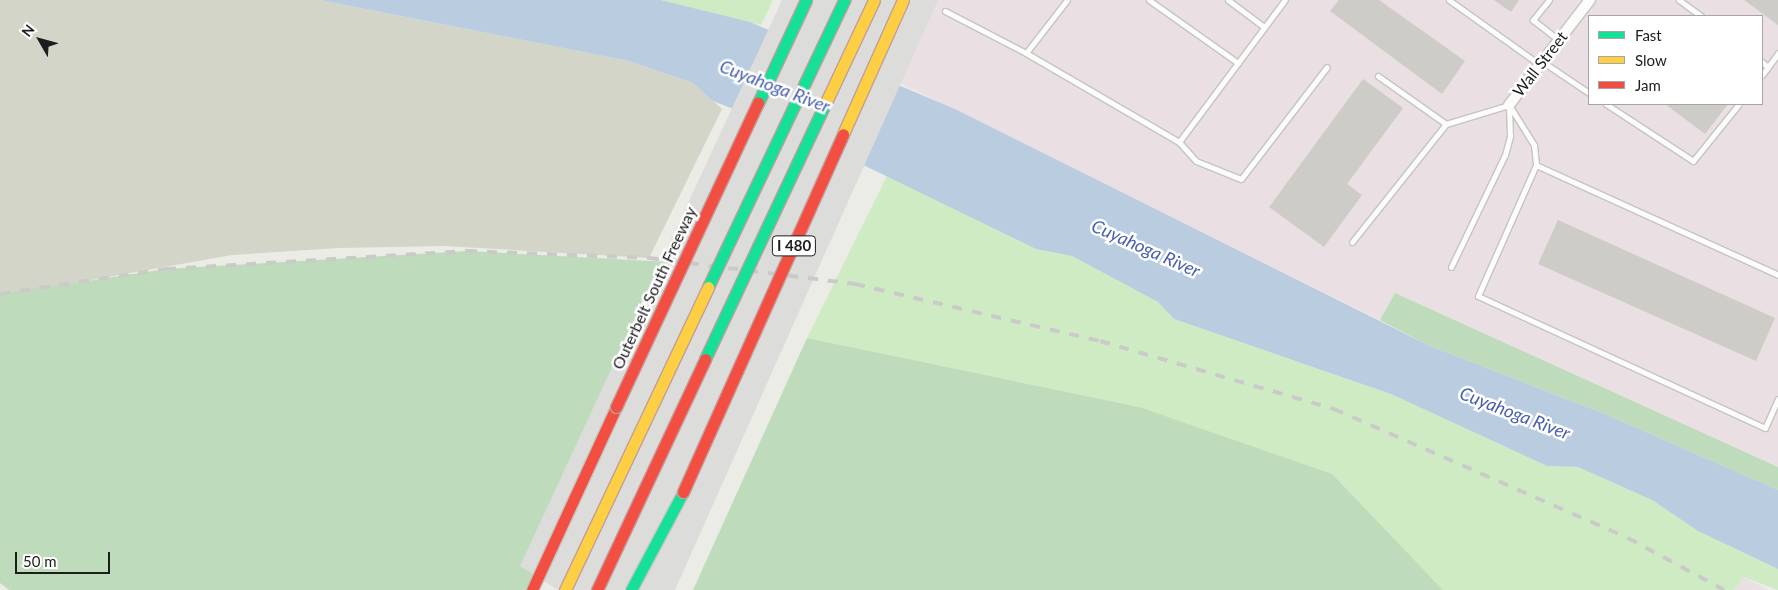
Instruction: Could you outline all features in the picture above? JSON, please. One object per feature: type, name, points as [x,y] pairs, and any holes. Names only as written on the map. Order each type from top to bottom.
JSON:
[{"type":"highway","name":"Outerbelt South Freeway","points":[[534,585],[806,0]]},
{"type":"highway","points":[[565,590],[844,0]]},
{"type":"highway","points":[[597,590],[874,0]]},
{"type":"highway","name":"I 480","points":[[632,590],[683,492],[903,0]]},
{"type":"highway","points":[[647,590],[683,492]]},
{"type":"street","name":"Wall Street","points":[[1509,105],[1590,0]]},
{"type":"lane","points":[[1026,54],[1068,0]]},
{"type":"lane","points":[[1149,0],[1238,63]]},
{"type":"lane","points":[[1228,0],[1264,28]]},
{"type":"lane","points":[[1180,142],[1285,0]]},
{"type":"lane","points":[[1449,0],[1541,63],[1588,91]]},
{"type":"lane","points":[[1549,0],[1533,20],[1559,40]]},
{"type":"lane","points":[[1679,0],[1700,15]]},
{"type":"lane","points":[[945,11],[1026,54],[1180,142],[1196,161],[1241,179],[1327,66]]},
{"type":"lane","points":[[1763,74],[1778,53]]},
{"type":"lane","points":[[1763,63],[1768,67]]},
{"type":"lane","points":[[1378,76],[1446,124]]},
{"type":"lane","points":[[1352,242],[1446,124],[1509,105]]},
{"type":"lane","points":[[1509,105],[1534,145],[1536,165],[1478,296],[1765,428],[1778,399]]},
{"type":"lane","points":[[1451,267],[1505,155],[1510,136],[1509,105]]},
{"type":"lane","points":[[1608,105],[1693,161],[1738,105]]},
{"type":"lane","points":[[1536,165],[1778,274]]},
{"type":"shaded area","points":[[0,0],[320,0],[629,61],[693,83],[722,109],[649,258],[445,246],[338,248],[232,255],[0,296]]},
{"type":"shaded area","points":[[903,0],[1778,0],[1778,467],[1395,293],[1380,320],[872,69]]},
{"type":"shaded area","points":[[1744,577],[1768,590],[1734,590]]},
{"type":"green space","points":[[661,0],[773,0],[761,25]]},
{"type":"green space","points":[[887,176],[1036,249],[1072,256],[1158,302],[1174,319],[1391,394],[1547,466],[1578,467],[1652,500],[1698,531],[1778,569],[1778,590],[1744,577],[1734,590],[1443,590],[1428,574],[1139,407],[807,338]]},
{"type":"green space","points":[[467,251],[687,263],[528,590],[9,590],[0,583],[0,294],[166,269]]},
{"type":"green space","points":[[1395,293],[1778,467],[1778,490],[1605,414],[1430,346],[1380,320]]},
{"type":"green space","points":[[807,338],[1139,407],[1332,474],[1443,590],[693,590]]},
{"type":"water","name":"Cuyahoga River","points":[[320,0],[661,0],[750,22],[957,110],[1430,346],[1605,414],[1778,490],[1778,569],[1698,531],[1652,500],[1578,467],[1547,466],[1391,394],[1174,319],[1158,302],[1072,256],[1036,249],[812,140],[713,101],[693,83],[629,61]]},
{"type":"pier","points":[[782,0],[938,0],[675,590],[558,590],[520,566]]},
{"type":"building","points":[[1339,0],[1379,0],[1465,61],[1442,94],[1330,11]]},
{"type":"building","points":[[1494,0],[1519,0],[1511,12]]},
{"type":"building","points":[[1744,0],[1778,0],[1778,25]]},
{"type":"building","points":[[1363,79],[1403,108],[1347,184],[1362,195],[1324,247],[1269,207]]},
{"type":"building","points":[[1666,105],[1727,105],[1705,134]]},
{"type":"building","points":[[1558,220],[1775,318],[1756,361],[1538,264]]},
{"type":"railway","points":[[0,294],[166,269],[467,251],[649,258],[855,284],[1100,341],[1334,409],[1628,538],[1724,590]]},
{"type":"traffic: fast","points":[[758,103],[806,0]]},
{"type":"traffic: fast","points":[[708,287],[844,0]]},
{"type":"traffic: fast","points":[[705,359],[827,100]]},
{"type":"traffic: fast","points":[[631,590],[683,492]]},
{"type":"traffic: jam","points":[[616,407],[758,103]]},
{"type":"traffic: jam","points":[[683,492],[843,134]]},
{"type":"traffic: jam","points":[[597,590],[705,359]]},
{"type":"traffic: jam","points":[[532,590],[616,407]]},
{"type":"traffic: slow","points":[[827,100],[874,0]]},
{"type":"traffic: slow","points":[[843,134],[903,0]]},
{"type":"traffic: slow","points":[[565,590],[708,287]]}]
